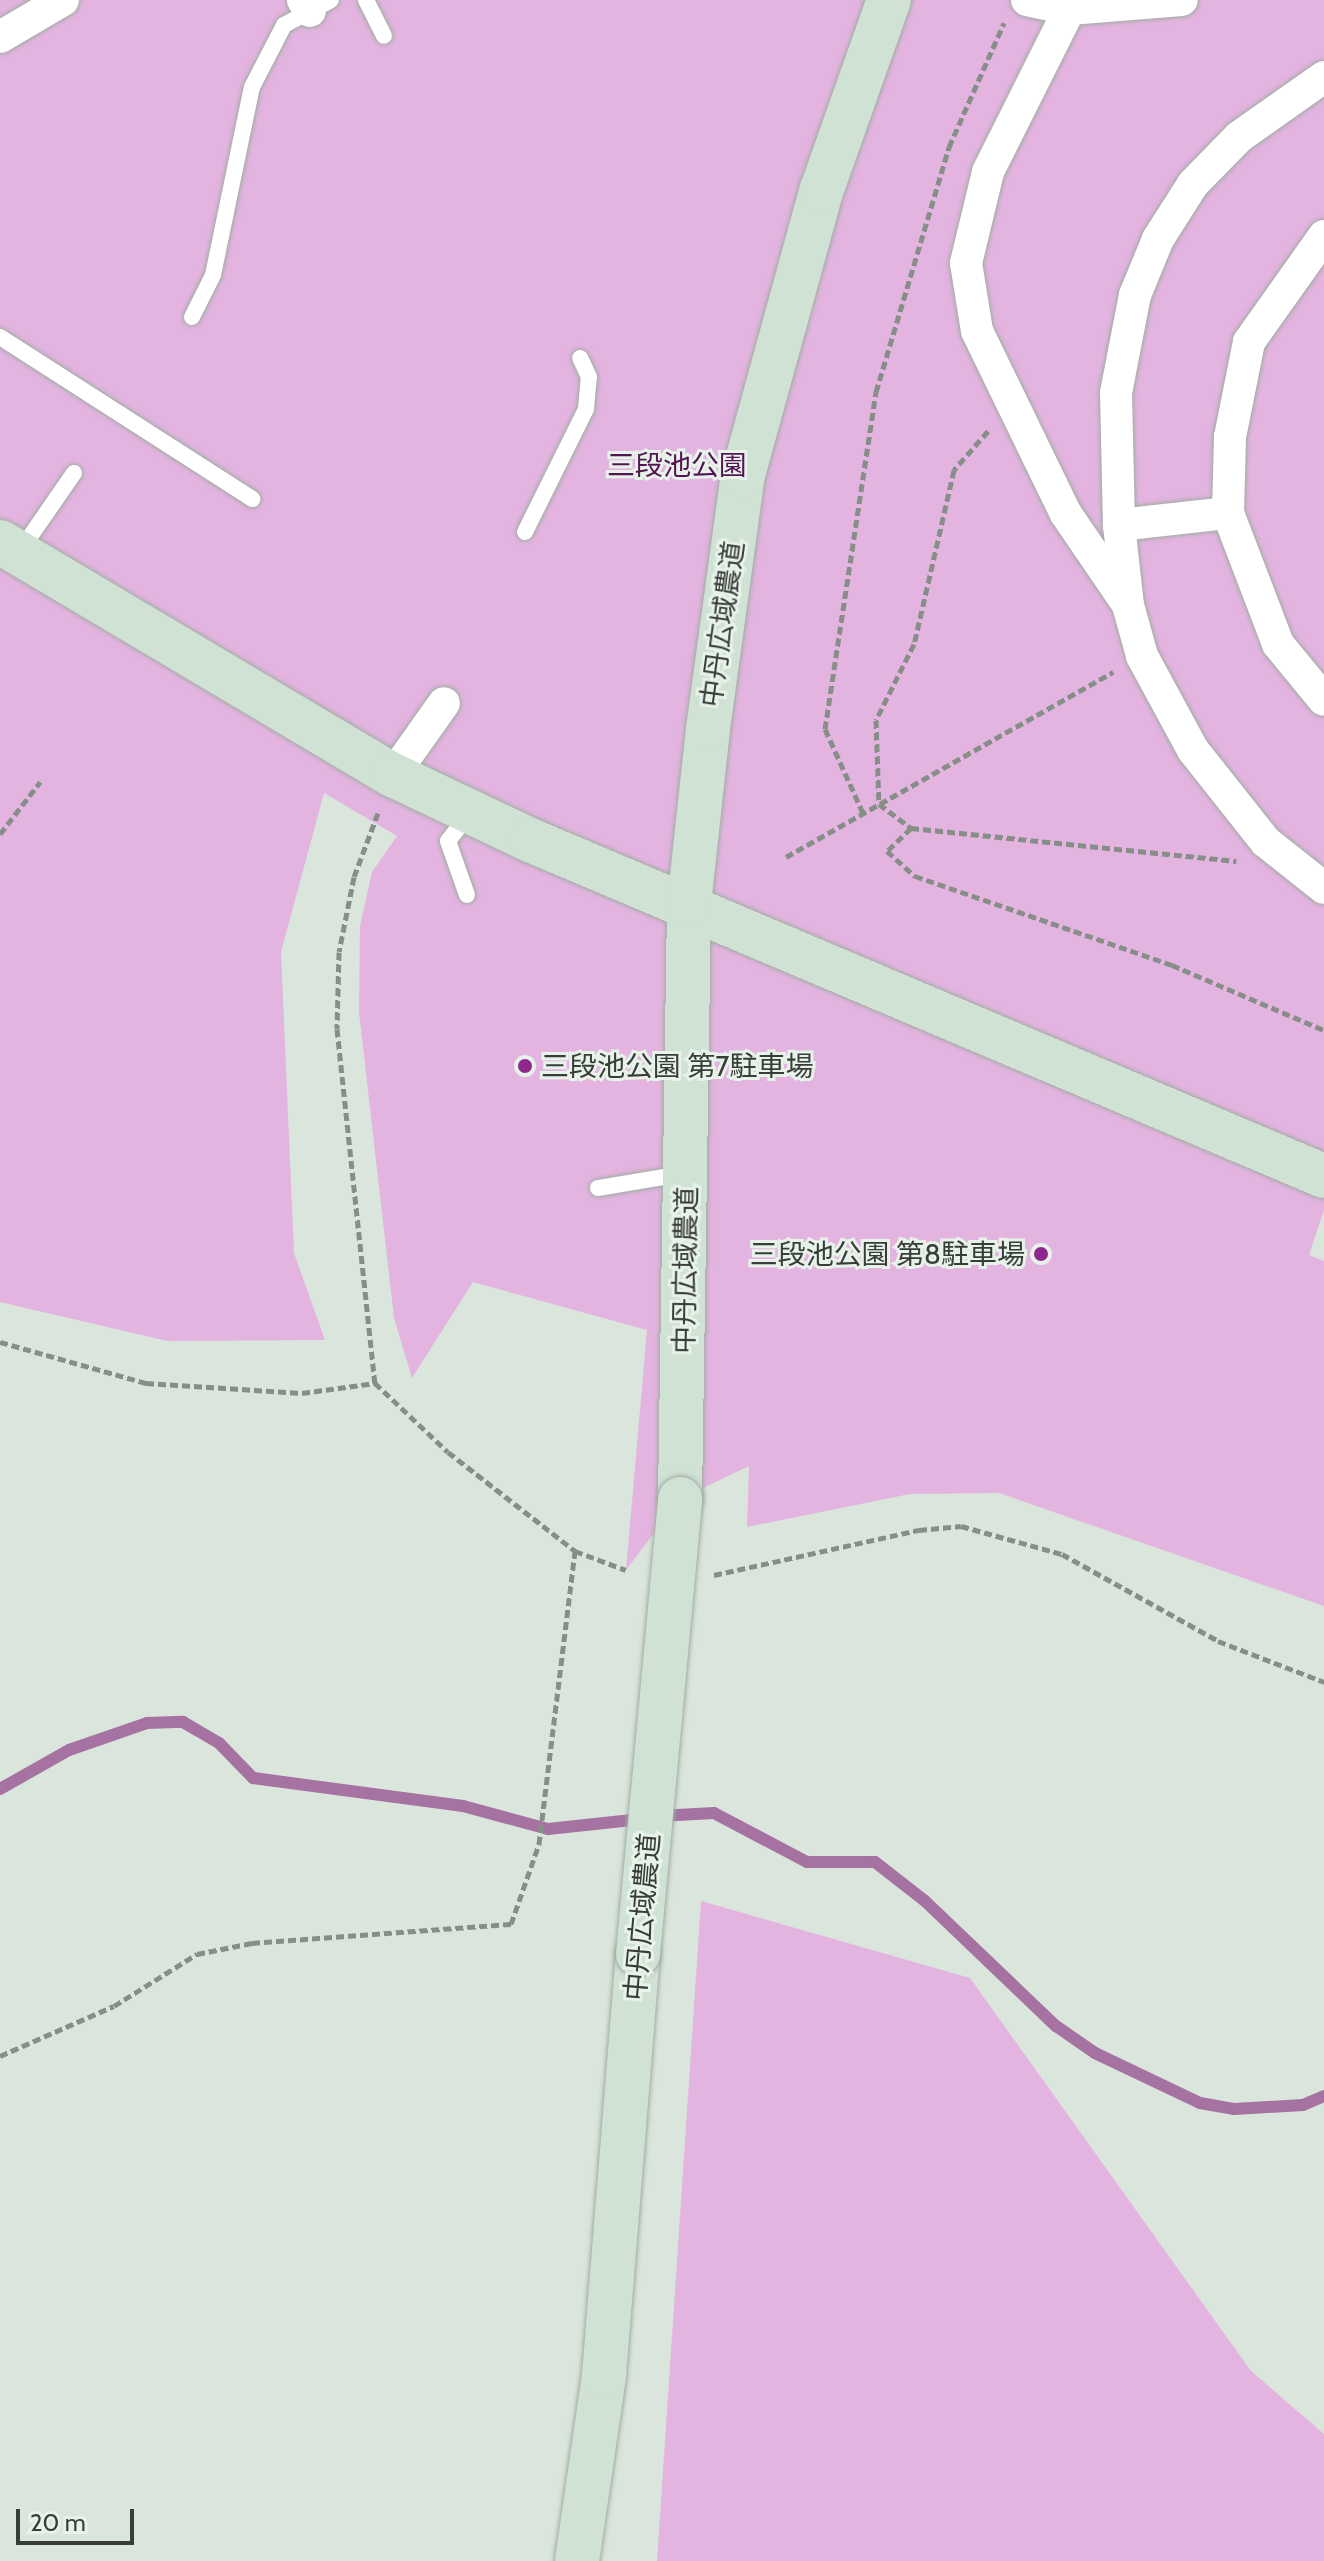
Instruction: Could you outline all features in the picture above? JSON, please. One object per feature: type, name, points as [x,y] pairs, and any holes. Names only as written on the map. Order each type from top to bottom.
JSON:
[{"type":"street","points":[[0,37],[63,0]]},
{"type":"street","name":"中丹広域農道","points":[[577,2561],[604,2375],[638,1954],[680,1499],[689,904],[743,475],[822,189],[889,0]]},
{"type":"street","points":[[1018,7],[1182,0]]},
{"type":"street","points":[[1071,5],[988,172],[966,263],[977,331],[1066,514],[1128,605]]},
{"type":"street","points":[[1324,77],[1301,88],[1239,137],[1193,184],[1158,239],[1135,295],[1116,393],[1119,525],[1128,605],[1142,656],[1193,750],[1266,842],[1324,888]]},
{"type":"street","points":[[1324,236],[1249,342],[1230,437],[1228,513],[1278,644],[1324,700]]},
{"type":"street","points":[[1119,525],[1228,513]]},
{"type":"street","points":[[10,547],[393,775],[470,812],[1324,1176]]},
{"type":"street","points":[[393,775],[444,703]]},
{"type":"lane","points":[[366,0],[384,36]]},
{"type":"lane","points":[[192,317],[213,275],[252,87],[284,25],[315,4]]},
{"type":"lane","points":[[0,337],[252,499]]},
{"type":"lane","points":[[525,532],[586,409],[589,377],[580,358]]},
{"type":"lane","points":[[10,547],[74,473]]},
{"type":"lane","points":[[467,895],[448,841],[470,812]]},
{"type":"lane","points":[[598,1188],[687,1173]]},
{"type":"path","points":[[863,813],[825,729],[876,392],[949,147],[1018,7]]},
{"type":"path","points":[[879,804],[876,720],[914,644],[954,470],[1012,403]]},
{"type":"path","points":[[786,857],[1142,656]]},
{"type":"path","points":[[393,775],[354,877],[339,952],[337,1013],[375,1383],[448,1452],[575,1551],[626,1570]]},
{"type":"path","points":[[0,834],[40,782]]},
{"type":"path","points":[[879,804],[911,828],[1295,865]]},
{"type":"path","points":[[911,828],[887,851],[915,876],[1172,965],[1324,1030]]},
{"type":"path","points":[[0,1342],[146,1383],[302,1393],[375,1383]]},
{"type":"path","points":[[701,1578],[919,1530],[961,1526],[1062,1554],[1218,1641],[1324,1682]]},
{"type":"path","points":[[0,2056],[114,2006],[197,1954],[252,1943],[511,1924],[539,1844],[575,1551]]},
{"type":"green space","name":"三段池公園","points":[[0,0],[1324,0],[1324,1210],[1309,1255],[1324,1261],[1324,1606],[999,1493],[910,1494],[747,1527],[749,1466],[680,1499],[626,1570],[647,1330],[473,1282],[412,1378],[394,1318],[359,1012],[360,926],[372,872],[397,836],[324,793],[281,952],[294,1253],[325,1340],[167,1341],[0,1302]]},
{"type":"green space","points":[[701,1901],[970,1978],[1251,2371],[1324,2434],[1324,2561],[657,2561]]},
{"type":"waterway","points":[[0,1789],[69,1750],[147,1723],[183,1722],[219,1743],[253,1778],[463,1806],[548,1829],[641,1819]]},
{"type":"waterway","points":[[659,1816],[714,1813],[807,1862],[875,1862],[925,1901],[1056,2026],[1095,2053],[1200,2103],[1234,2109],[1303,2105],[1324,2096]]},
{"type":"place","name":"三段池公園 第7駐車場","points":[[525,1066]]},
{"type":"place","name":"三段池公園 第8駐車場","points":[[1041,1254]]}]
